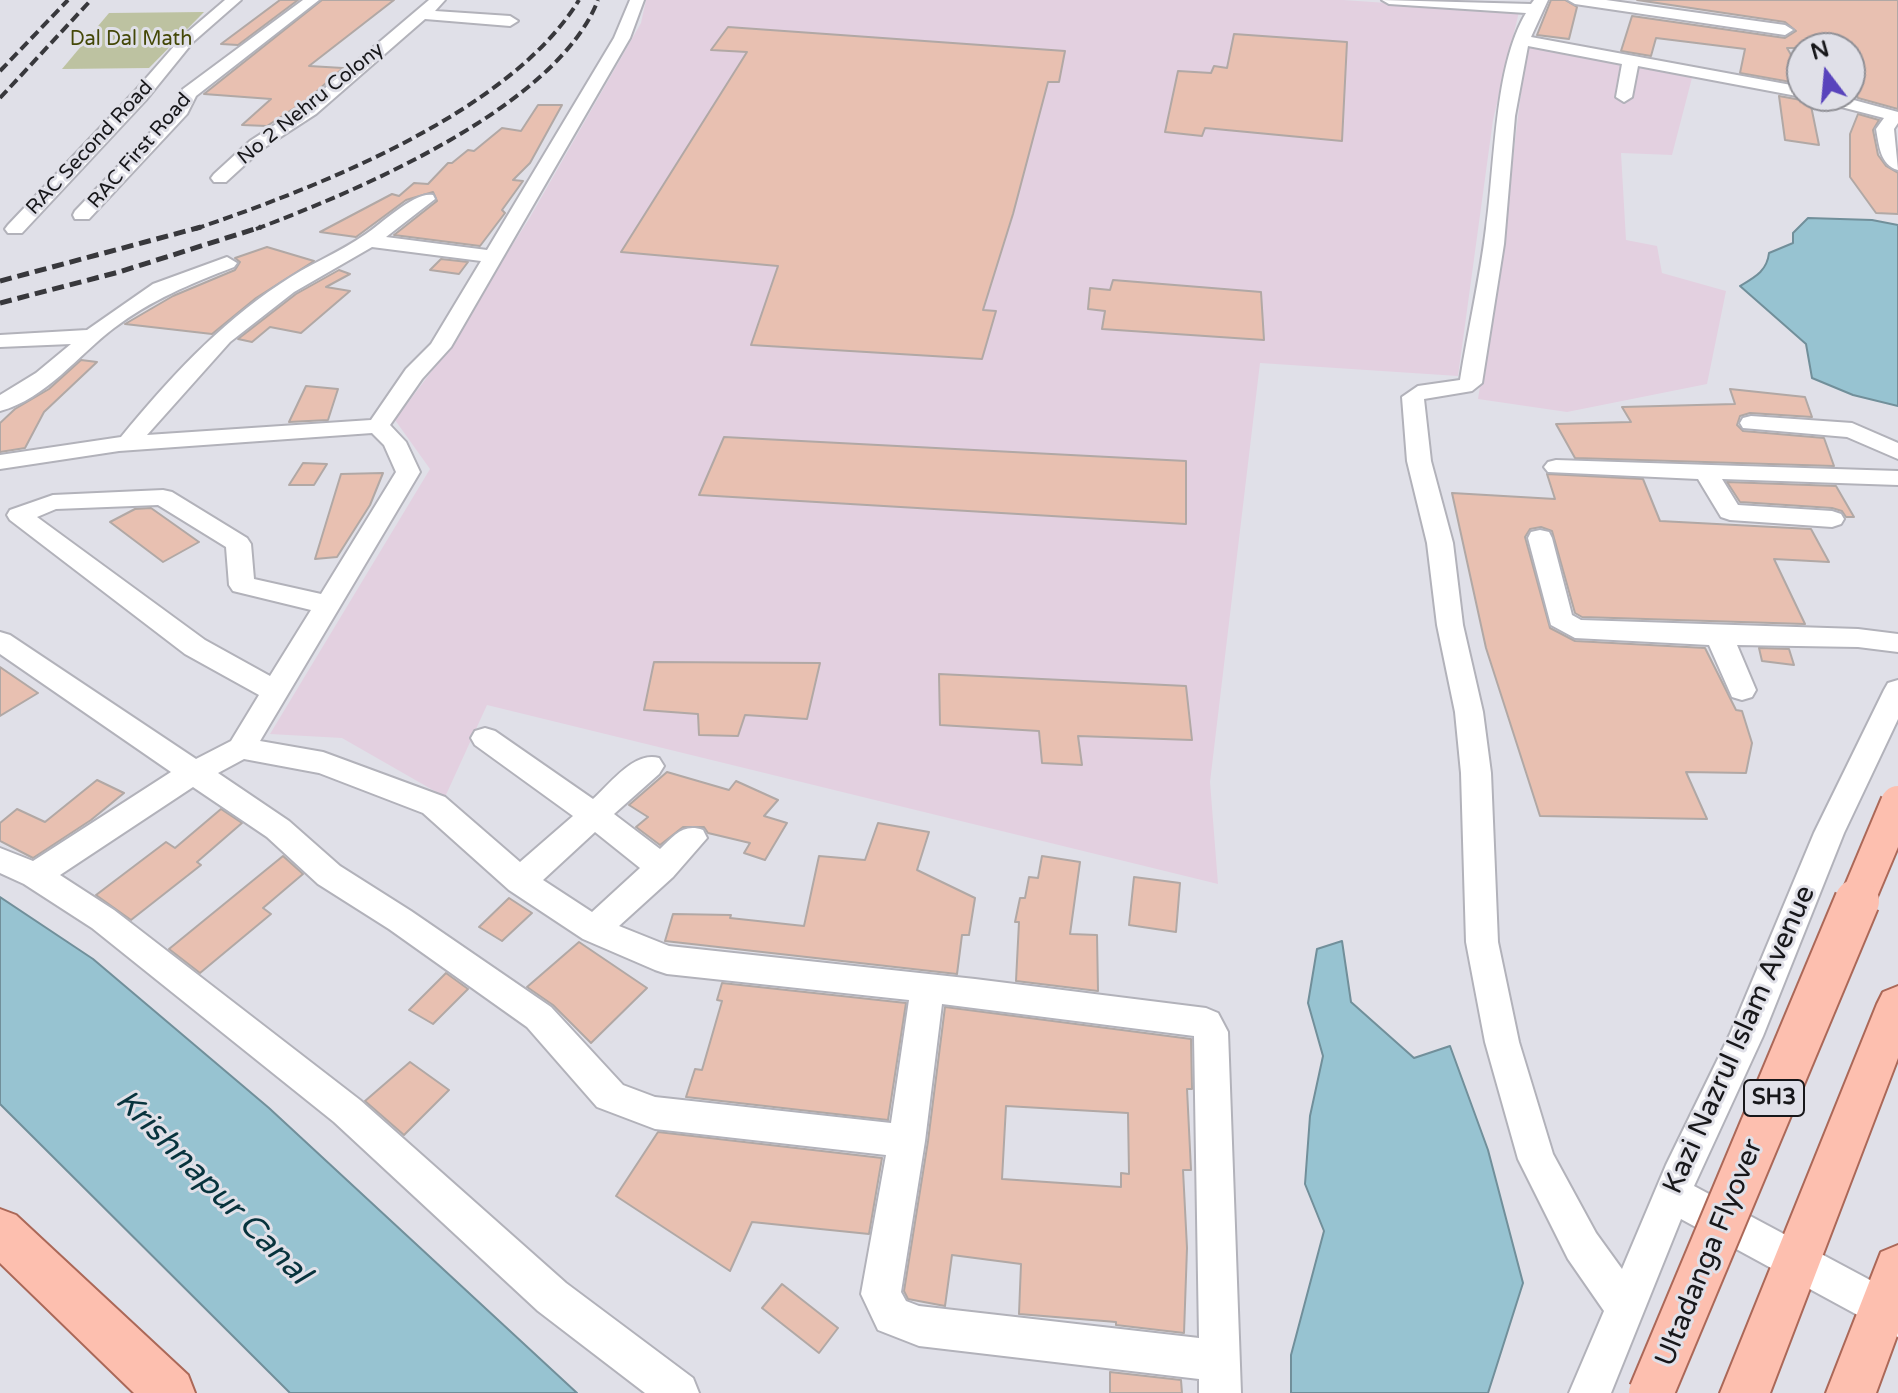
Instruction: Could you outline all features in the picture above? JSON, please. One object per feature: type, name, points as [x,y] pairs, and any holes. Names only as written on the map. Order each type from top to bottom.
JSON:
[{"type":"main road","name":"Ultadanga Flyover","points":[[1651,1393],[1898,803]]},
{"type":"main road","points":[[1745,1393],[1898,1004]]},
{"type":"main road","points":[[0,1231],[170,1393]]},
{"type":"main road","points":[[1851,1393],[1893,1298]]},
{"type":"street","name":"RAC Second Road","points":[[15,229],[140,96],[188,39],[234,0]]},
{"type":"street","name":"RAC First Road","points":[[82,215],[181,110],[189,93],[312,0]]},
{"type":"street","name":"No 2 Nehru Colony","points":[[220,178],[256,145],[318,103],[438,0]]},
{"type":"street","points":[[378,426],[414,374],[440,347],[622,38],[637,0]]},
{"type":"street","points":[[1389,0],[1537,5],[1521,40],[1471,383],[1460,389],[1419,391],[1413,397],[1419,461],[1440,543],[1450,625],[1471,725],[1476,773],[1482,942],[1502,1042],[1536,1159],[1582,1246],[1625,1307]]},
{"type":"street","points":[[1575,0],[1691,8],[1718,26],[1785,30]]},
{"type":"street","points":[[421,14],[510,21]]},
{"type":"street","points":[[1521,40],[1786,89]]},
{"type":"street","points":[[1624,97],[1631,60]]},
{"type":"street","points":[[1866,98],[1879,100]]},
{"type":"street","points":[[318,103],[341,105]]},
{"type":"street","points":[[1866,109],[1896,117],[1885,129],[1889,154],[1898,165]]},
{"type":"street","points":[[127,444],[167,396],[223,338],[287,288],[369,241],[426,199]]},
{"type":"street","points":[[369,241],[493,257]]},
{"type":"street","points":[[0,404],[44,378],[92,336],[160,288],[227,263]]},
{"type":"street","points":[[0,341],[92,336]]},
{"type":"street","points":[[0,383],[44,378]]},
{"type":"street","points":[[1751,423],[1852,430],[1898,452]]},
{"type":"street","points":[[0,462],[127,444],[246,433],[378,426],[394,442],[408,472],[241,748],[192,773],[35,875]]},
{"type":"street","points":[[1556,467],[1898,478]]},
{"type":"street","points":[[1705,471],[1730,512],[1832,519]]},
{"type":"street","points":[[276,692],[195,647],[19,515],[53,502],[163,497],[238,544],[242,585],[329,605]]},
{"type":"street","points":[[1540,538],[1560,619],[1575,629],[1719,636],[1858,638],[1898,643]]},
{"type":"street","points":[[1719,636],[1742,690]]},
{"type":"street","points":[[0,641],[278,829],[329,875],[400,920],[539,1017],[610,1096],[655,1113],[907,1141]]},
{"type":"street","name":"Kazi Nazrul Islam Avenue","points":[[1590,1393],[1672,1194],[1746,1036],[1829,833],[1898,690]]},
{"type":"street","points":[[485,738],[594,815],[662,868]]},
{"type":"street","points":[[241,748],[323,763],[434,805],[520,881],[594,930],[667,960],[927,988],[1206,1023],[1211,1032],[1220,1377],[919,1326],[892,1316],[881,1294],[907,1141],[927,988]]},
{"type":"street","points":[[520,881],[649,766]]},
{"type":"street","points":[[594,930],[692,838]]},
{"type":"street","points":[[0,860],[35,875],[103,919],[347,1111],[552,1297],[678,1393]]},
{"type":"street","points":[[1672,1194],[1797,1261],[1893,1298]]},
{"type":"shaded area","points":[[646,0],[1343,0],[1519,12],[1493,120],[1458,376],[1260,363],[1210,782],[1218,884],[487,705],[445,797],[342,738],[270,734],[430,469],[395,420],[431,372],[529,219],[641,23]]},
{"type":"shaded area","points":[[1527,43],[1693,74],[1672,155],[1621,153],[1626,240],[1657,246],[1662,273],[1726,291],[1707,384],[1567,412],[1478,399],[1503,240]]},
{"type":"green space","name":"Dal Dal Math","points":[[204,12],[149,68],[62,69],[109,13]]},
{"type":"water","points":[[1808,218],[1872,220],[1898,225],[1898,406],[1853,395],[1812,378],[1806,344],[1740,286],[1763,269],[1769,253],[1793,243],[1793,233]]},
{"type":"water","name":"Krishnapur Canal","points":[[0,897],[93,959],[269,1108],[577,1393],[290,1393],[0,1104]]},
{"type":"water","points":[[1342,941],[1351,1002],[1414,1058],[1450,1046],[1488,1150],[1523,1283],[1488,1393],[1291,1393],[1291,1355],[1324,1231],[1305,1184],[1310,1116],[1323,1056],[1308,1003],[1317,949]]},
{"type":"building","points":[[280,0],[298,0],[238,45],[221,44]]},
{"type":"building","points":[[322,0],[394,0],[309,66],[343,68],[308,99],[267,126],[242,125],[271,99],[204,94]]},
{"type":"building","points":[[1551,0],[1565,0],[1577,7],[1569,39],[1537,35]]},
{"type":"building","points":[[1637,0],[1898,0],[1898,109],[1866,100],[1866,32],[1794,32],[1785,22]]},
{"type":"building","points":[[1632,16],[1785,38],[1786,81],[1740,73],[1745,49],[1656,38],[1651,56],[1621,51]]},
{"type":"building","points":[[728,27],[1065,51],[1059,82],[1048,82],[1013,214],[983,310],[996,311],[982,359],[751,345],[778,266],[621,252],[747,52],[711,50]]},
{"type":"building","points":[[1234,34],[1347,42],[1342,141],[1205,128],[1202,136],[1165,132],[1178,71],[1211,73],[1214,66],[1227,68]]},
{"type":"building","points":[[1779,96],[1786,97],[1786,112],[1812,112],[1819,145],[1785,140]]},
{"type":"building","points":[[538,105],[562,105],[530,163],[513,180],[523,181],[502,210],[505,213],[480,246],[394,235],[437,201],[433,192],[406,200],[356,237],[320,232],[392,194],[399,196],[414,183],[428,184],[448,163],[468,150],[474,151],[502,128],[521,131]]},
{"type":"building","points":[[1858,114],[1879,120],[1873,130],[1878,155],[1886,166],[1898,173],[1898,214],[1876,213],[1850,177],[1850,134]]},
{"type":"building","points":[[267,247],[314,261],[256,298],[212,334],[125,324],[173,296],[235,270],[240,262],[235,258]]},
{"type":"building","points":[[441,259],[468,262],[459,274],[430,270]]},
{"type":"building","points":[[339,270],[350,274],[326,287],[350,291],[301,333],[270,327],[252,342],[238,339],[296,294]]},
{"type":"building","points":[[1113,280],[1261,292],[1264,340],[1102,329],[1105,311],[1088,309],[1090,288],[1110,290]]},
{"type":"building","points":[[81,360],[97,362],[44,412],[25,448],[0,452],[0,423],[15,409],[49,389]]},
{"type":"building","points":[[306,386],[338,389],[328,420],[289,422]]},
{"type":"building","points":[[1730,389],[1805,397],[1812,417],[1750,413],[1740,416],[1737,425],[1743,431],[1824,438],[1834,466],[1575,458],[1556,424],[1631,422],[1622,407],[1735,404]]},
{"type":"building","points":[[724,437],[1186,461],[1186,524],[699,495]]},
{"type":"building","points":[[303,463],[327,464],[314,485],[289,485]]},
{"type":"building","points":[[383,473],[370,505],[337,557],[315,559],[341,474]]},
{"type":"building","points":[[1547,474],[1643,479],[1660,521],[1811,529],[1829,562],[1774,559],[1805,624],[1582,617],[1575,613],[1552,531],[1541,527],[1530,529],[1525,537],[1550,628],[1575,641],[1705,648],[1736,710],[1742,711],[1752,743],[1746,773],[1686,772],[1707,819],[1540,816],[1486,648],[1452,493],[1555,499]]},
{"type":"building","points":[[1727,482],[1836,486],[1854,517],[1846,517],[1842,511],[1832,508],[1740,502]]},
{"type":"building","points":[[151,508],[199,542],[163,562],[110,522],[135,509]]},
{"type":"building","points":[[1759,648],[1789,649],[1794,665],[1762,661]]},
{"type":"building","points":[[654,662],[820,663],[807,719],[745,715],[738,736],[699,735],[698,714],[644,710]]},
{"type":"building","points":[[0,667],[38,693],[0,716]]},
{"type":"building","points":[[939,674],[1186,686],[1192,740],[1078,736],[1082,765],[1042,763],[1039,731],[940,725]]},
{"type":"building","points":[[667,772],[729,790],[736,781],[778,800],[764,816],[787,823],[765,860],[744,853],[750,843],[708,833],[704,827],[683,827],[660,845],[636,827],[648,817],[629,805]]},
{"type":"building","points":[[97,780],[124,793],[91,820],[33,858],[0,841],[0,823],[17,809],[45,822]]},
{"type":"building","points":[[221,809],[242,823],[197,862],[201,865],[131,920],[96,895],[166,842],[175,848]]},
{"type":"building","points":[[878,823],[929,832],[917,870],[975,898],[969,935],[962,935],[957,974],[665,941],[673,914],[731,915],[730,918],[804,926],[819,856],[865,860]]},
{"type":"building","points":[[283,856],[303,874],[263,908],[271,914],[200,973],[169,949]]},
{"type":"building","points":[[1042,856],[1080,862],[1070,934],[1097,935],[1098,991],[1016,981],[1019,922],[1015,922],[1020,898],[1025,898],[1029,877],[1038,878]]},
{"type":"building","points":[[1134,877],[1180,883],[1176,932],[1129,925]]},
{"type":"building","points":[[509,898],[532,913],[502,941],[479,927]]},
{"type":"building","points":[[579,942],[647,988],[591,1043],[553,1005],[527,987]]},
{"type":"building","points":[[446,973],[468,989],[433,1024],[409,1010]]},
{"type":"building","points":[[722,983],[906,1003],[888,1120],[686,1097],[695,1069],[702,1070],[722,1001],[717,1000]]},
{"type":"building","points":[[945,1007],[1191,1039],[1192,1089],[1187,1089],[1191,1170],[1183,1170],[1187,1248],[1184,1333],[1116,1325],[1116,1322],[1019,1314],[1021,1264],[952,1255],[945,1306],[908,1299],[904,1291]],"holes":[[[1006,1106],[1128,1113],[1129,1174],[1121,1173],[1121,1187],[1002,1179]]]},
{"type":"building","points":[[410,1062],[449,1090],[404,1135],[365,1101]]},
{"type":"building","points":[[658,1132],[882,1158],[869,1234],[752,1222],[730,1271],[616,1196]]},
{"type":"building","points":[[782,1284],[838,1328],[819,1353],[762,1308]]},
{"type":"building","points":[[1110,1372],[1181,1380],[1182,1393],[1110,1393]]},
{"type":"railway","points":[[0,71],[68,0]]},
{"type":"railway","points":[[0,98],[91,0]]},
{"type":"railway","points":[[200,227],[351,168],[406,142],[459,111],[507,78],[548,41],[579,0]]},
{"type":"railway","points":[[256,229],[398,168],[498,109],[541,76],[576,39],[598,0]]},
{"type":"railway","points":[[0,281],[200,227]]},
{"type":"railway","points":[[195,229],[200,227]]},
{"type":"railway","points":[[0,303],[119,272],[261,227]]}]
